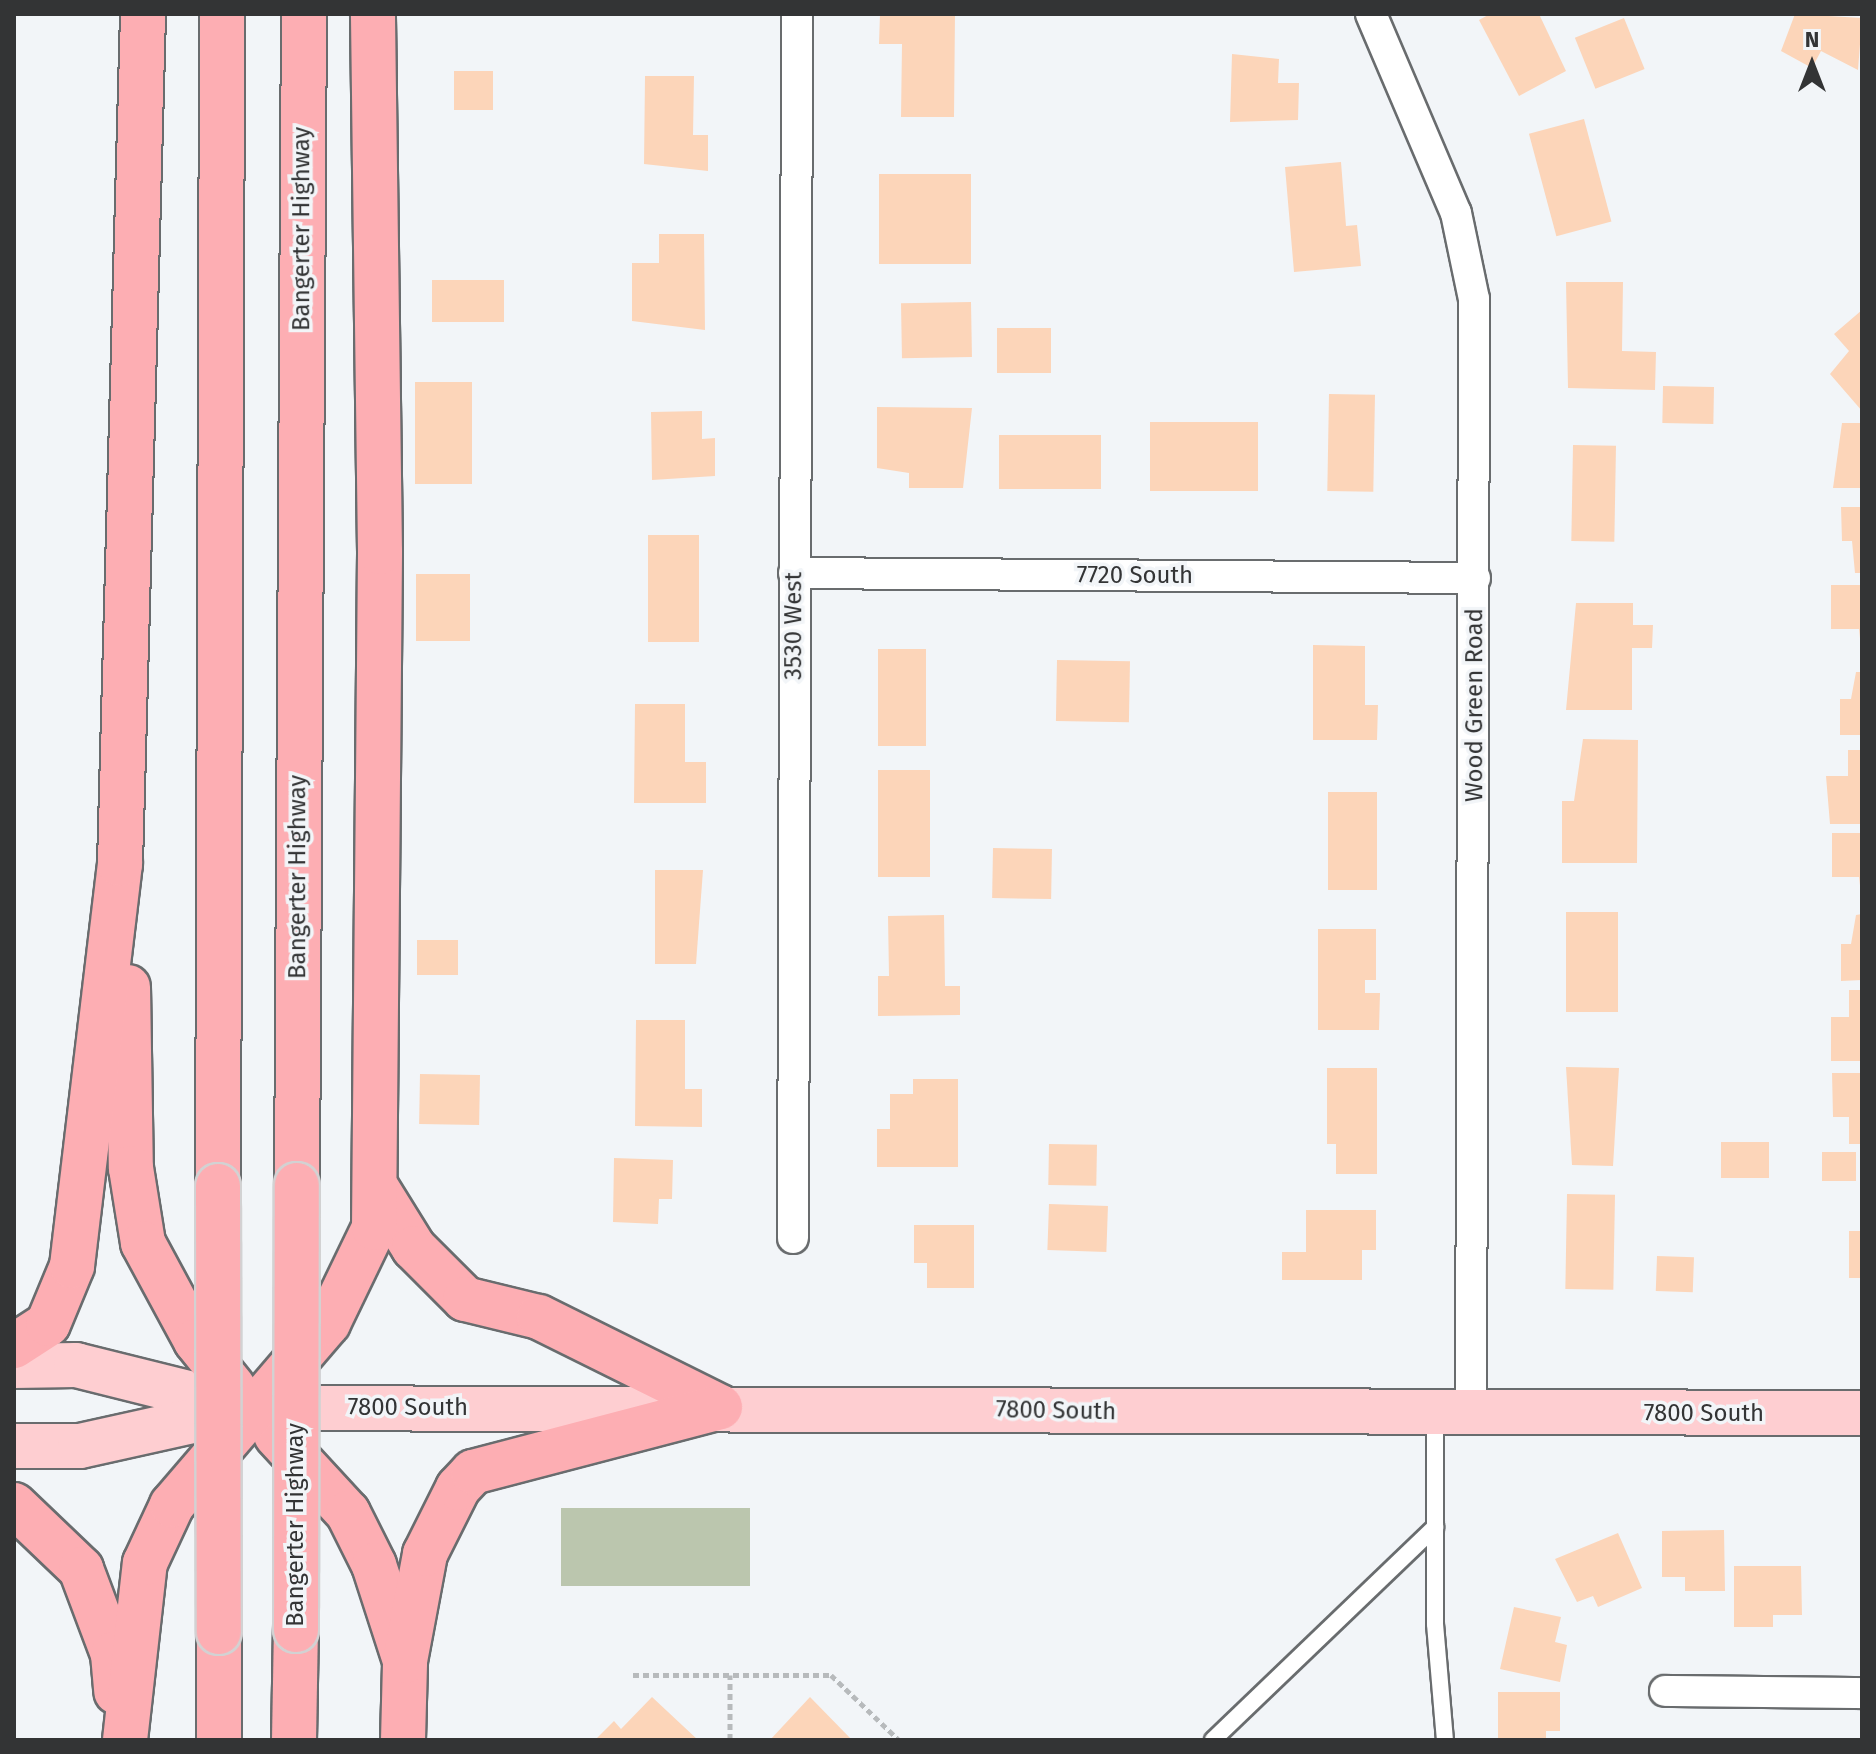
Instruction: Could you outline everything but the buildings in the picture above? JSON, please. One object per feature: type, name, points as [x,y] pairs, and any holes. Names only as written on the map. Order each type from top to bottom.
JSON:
[{"type":"highway","points":[[143,14],[120,864],[133,1070],[131,1168],[143,1243],[196,1341],[251,1408],[348,1513],[374,1565],[405,1661]]},
{"type":"highway","points":[[219,1740],[222,14]]},
{"type":"highway","name":"Bangerter Highway","points":[[294,1740],[304,14]]},
{"type":"highway","points":[[123,1740],[145,1563],[172,1505],[345,1297],[374,1228],[378,1190],[373,14]]},
{"type":"highway","points":[[14,1346],[48,1324],[72,1266],[120,864]]},
{"type":"highway","points":[[378,1190],[414,1248],[465,1299],[539,1317],[720,1407]]},
{"type":"highway","points":[[403,1740],[405,1661],[430,1534],[473,1472],[720,1407]]},
{"type":"highway","points":[[14,1505],[81,1569],[113,1654],[123,1740]]},
{"type":"main road","name":"7800 South","points":[[14,1366],[76,1365],[251,1408]]},
{"type":"main road","name":"7800 South","points":[[14,1446],[80,1446],[251,1408],[720,1407],[1453,1415],[1862,1413]]},
{"type":"street","name":"3530 West","points":[[793,1238],[797,14]]},
{"type":"street","name":"Wood Green Road","points":[[1371,14],[1456,213],[1474,299],[1475,578],[1453,1415]]},
{"type":"street","name":"7720 South","points":[[794,573],[1475,578]]},
{"type":"street","points":[[1665,1691],[1862,1693]]},
{"type":"lane","points":[[1445,1740],[1435,1624],[1435,1527],[1453,1415]]},
{"type":"lane","points":[[1213,1740],[1435,1527]]},
{"type":"path","points":[[633,1675],[831,1675],[899,1740]]},
{"type":"path","points":[[730,1675],[730,1740]]},
{"type":"green space","points":[[561,1508],[750,1508],[750,1586],[561,1586]]}]
